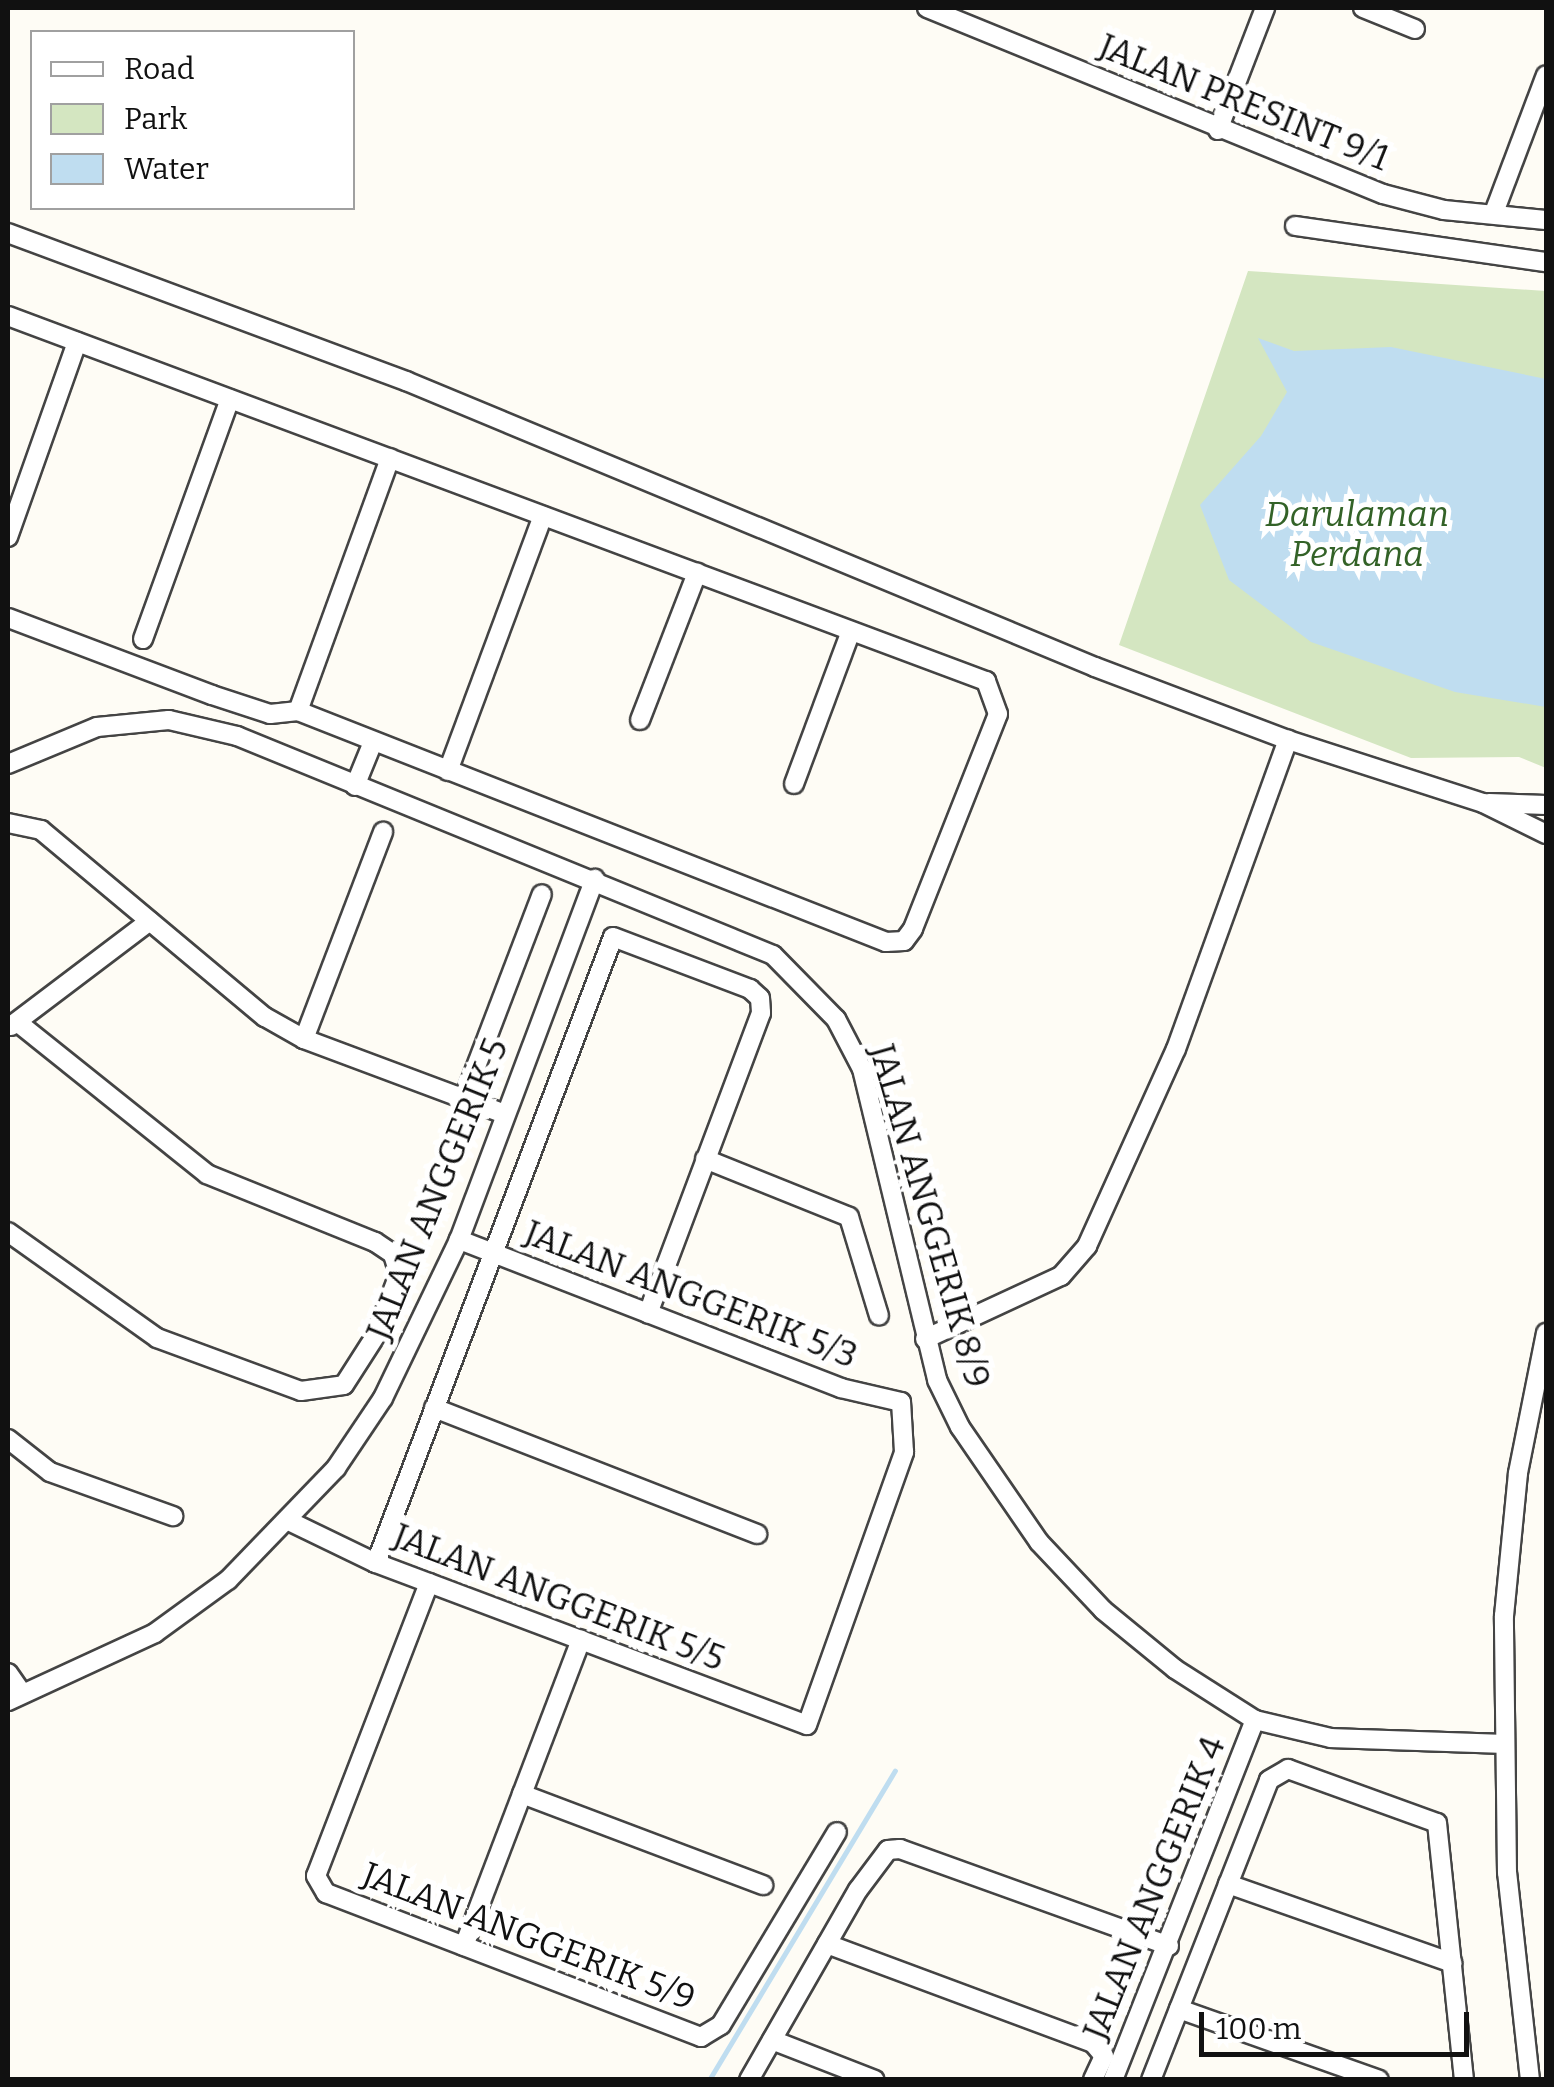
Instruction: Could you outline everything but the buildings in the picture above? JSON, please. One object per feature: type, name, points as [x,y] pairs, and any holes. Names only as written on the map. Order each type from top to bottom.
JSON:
[{"type":"street","name":"JALAN PRESINT 9/1","points":[[927,8],[1218,130],[1411,203],[1494,210],[1546,220]]},
{"type":"street","points":[[1218,130],[1265,8]]},
{"type":"street","points":[[1363,8],[1415,29]]},
{"type":"street","points":[[1494,210],[1546,75]]},
{"type":"street","points":[[1295,226],[1546,262]]},
{"type":"street","points":[[8,232],[406,381],[1288,740],[1483,803],[1546,834]]},
{"type":"street","points":[[8,316],[986,681],[997,696],[998,714],[904,941],[886,942],[298,711],[270,714],[8,618]]},
{"type":"street","points":[[8,537],[76,342]]},
{"type":"street","points":[[143,640],[230,399]]},
{"type":"street","points":[[298,711],[390,458]]},
{"type":"street","points":[[448,772],[543,516]]},
{"type":"street","points":[[640,720],[697,573]]},
{"type":"street","points":[[794,784],[851,631]]},
{"type":"street","name":"JALAN ANGGERIK 8/9","points":[[8,764],[97,727],[168,720],[237,736],[595,879],[773,955],[836,1019],[862,1069],[925,1339],[960,1427],[1038,1542],[1103,1610],[1175,1668],[1255,1720],[1331,1738],[1504,1744]]},
{"type":"street","points":[[925,1339],[1061,1276],[1087,1246],[1176,1049],[1288,740]]},
{"type":"street","points":[[355,786],[373,742]]},
{"type":"street","points":[[1483,803],[1546,804]]},
{"type":"street","points":[[15,822],[41,830],[265,1017],[304,1039],[505,1114]]},
{"type":"street","points":[[304,1039],[383,832]]},
{"type":"street","name":"JALAN ANGGERIK 5","points":[[15,1697],[155,1633],[228,1580],[291,1522],[383,1398],[458,1240],[595,879]]},
{"type":"street","points":[[464,1098],[542,894]]},
{"type":"street","points":[[8,1232],[157,1338],[301,1391],[344,1385],[388,1304],[399,1274],[393,1254],[206,1174],[12,1025],[150,921]]},
{"type":"street","points":[[376,1563],[609,943],[624,936],[760,998],[760,1012],[648,1313]]},
{"type":"street","points":[[705,1160],[849,1217],[878,1316]]},
{"type":"street","name":"JALAN ANGGERIK 5/3","points":[[458,1240],[841,1388],[901,1402],[904,1452],[807,1726]]},
{"type":"street","points":[[1530,2080],[1508,1873],[1504,1616],[1518,1474],[1546,1334]]},
{"type":"street","points":[[434,1408],[757,1534]]},
{"type":"street","points":[[8,1439],[50,1472],[173,1516]]},
{"type":"street","name":"JALAN ANGGERIK 5/5","points":[[291,1522],[376,1563],[807,1726]]},
{"type":"street","name":"JALAN ANGGERIK 5/9","points":[[428,1583],[316,1876],[326,1893],[710,2035],[837,1832]]},
{"type":"street","points":[[464,1946],[581,1640]]},
{"type":"street","points":[[8,1673],[15,1697]]},
{"type":"street","name":"JALAN ANGGERIK 4","points":[[1113,2080],[1170,1946],[1255,1720]]},
{"type":"street","points":[[1152,2080],[1276,1770],[1427,1814],[1437,1823],[1464,2080]]},
{"type":"street","points":[[522,1794],[763,1884]]},
{"type":"street","points":[[749,2080],[879,1858],[900,1848],[1170,1946]]},
{"type":"street","points":[[1228,1884],[1452,1963]]},
{"type":"street","points":[[827,1944],[1094,2043],[1104,2056],[1093,2080]]},
{"type":"street","points":[[1179,2009],[1379,2080]]},
{"type":"street","points":[[772,2040],[875,2080]]},
{"type":"green space","name":"Darulaman Perdana","points":[[1248,271],[1546,291],[1546,768],[1519,757],[1411,758],[1119,645]]},
{"type":"water","points":[[1258,338],[1294,351],[1391,347],[1546,379],[1546,707],[1455,692],[1311,642],[1229,580],[1200,505],[1261,436],[1287,392]]},
{"type":"waterway","points":[[709,2080],[895,1771]]}]
